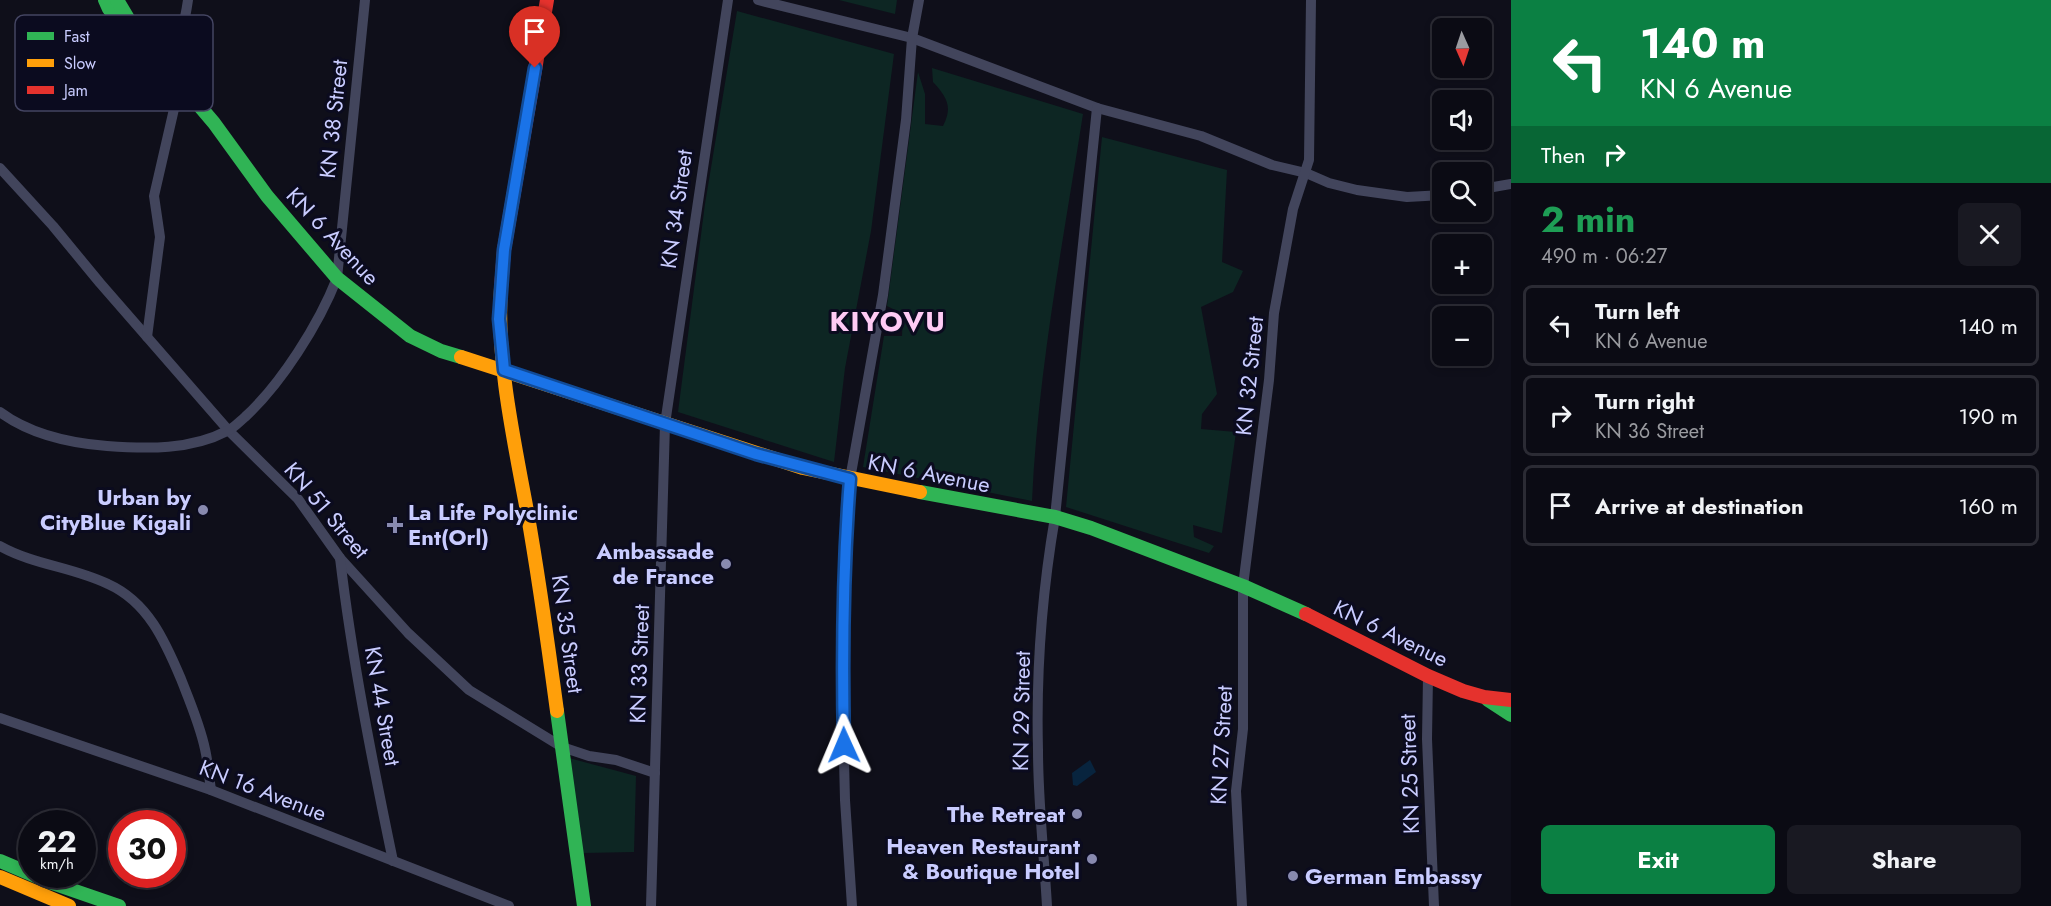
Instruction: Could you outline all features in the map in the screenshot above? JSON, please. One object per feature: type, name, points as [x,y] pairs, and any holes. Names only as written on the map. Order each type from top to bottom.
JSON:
[{"type":"main road","name":"KN 6 Avenue","points":[[105,0],[109,9],[117,15]]},
{"type":"main road","name":"KN 6 Avenue","points":[[117,0],[126,15]]},
{"type":"main road","name":"KN 35 Street","points":[[547,0],[504,250],[499,319],[504,370],[542,598],[585,906]]},
{"type":"main road","name":"KN 6 Avenue","points":[[204,111],[267,196],[337,278],[410,336],[441,351],[803,468],[850,479],[1055,517],[1134,544],[1243,586],[1306,614],[1428,676],[1484,697],[1511,715]]},
{"type":"main road","name":"KN 6 Avenue","points":[[1484,697],[1511,700]]},
{"type":"main road","points":[[0,861],[52,883],[119,906]]},
{"type":"main road","points":[[0,878],[69,906]]},
{"type":"street","points":[[186,15],[188,0]]},
{"type":"street","name":"KN 38 Street","points":[[337,278],[365,0]]},
{"type":"street","name":"KN 34 Street","points":[[665,424],[728,0]]},
{"type":"street","points":[[758,0],[912,38],[1096,108],[1201,136],[1272,165],[1306,173],[1329,183],[1357,190],[1407,197],[1432,196]]},
{"type":"street","points":[[852,906],[845,800],[842,680],[850,479],[883,295],[906,120],[912,38],[919,0]]},
{"type":"street","name":"KN 32 Street","points":[[1243,586],[1269,380],[1274,313],[1293,209],[1309,160],[1311,0]]},
{"type":"street","name":"KN 29 Street","points":[[1047,906],[1037,748],[1039,680],[1046,573],[1055,517],[1096,108]]},
{"type":"street","points":[[147,338],[149,307],[160,237],[154,196],[174,111]]},
{"type":"street","name":"KN 51 Street","points":[[0,168],[53,226],[229,431],[298,499],[340,558],[408,633],[469,690],[562,747],[589,756],[616,760],[655,773]]},
{"type":"street","points":[[1492,187],[1511,184]]},
{"type":"street","points":[[0,412],[46,435],[105,446],[179,446],[199,442],[229,431],[263,400],[278,381],[331,293],[337,278]]},
{"type":"street","name":"KN 33 Street","points":[[651,906],[665,424]]},
{"type":"street","points":[[0,546],[27,559],[70,570],[109,584],[124,593],[150,617],[165,643],[196,719],[205,749],[211,790]]},
{"type":"street","name":"KN 44 Street","points":[[340,558],[345,605],[393,861]]},
{"type":"street","name":"KN 27 Street","points":[[1242,906],[1236,791],[1243,729],[1243,586]]},
{"type":"street","name":"KN 25 Street","points":[[1428,676],[1426,739],[1434,906]]},
{"type":"street","name":"KN 16 Avenue","points":[[0,718],[211,790],[509,906]]},
{"type":"green space","points":[[839,0],[897,0],[895,14]]},
{"type":"green space","points":[[737,11],[894,54],[871,231],[845,368],[834,462],[678,412],[705,204]]},
{"type":"green space","points":[[932,68],[1083,114],[1046,355],[1032,501],[863,467],[884,336],[902,336],[903,314],[887,306],[918,72],[925,94],[925,124],[943,126],[948,113],[947,102],[933,82]]},
{"type":"green space","points":[[1102,137],[1227,170],[1222,262],[1243,271],[1233,292],[1201,307],[1217,394],[1202,414],[1201,429],[1236,432],[1222,533],[1193,525],[1194,537],[1214,546],[1209,553],[1066,507]]},
{"type":"green space","points":[[569,758],[636,776],[634,852],[583,853]]},
{"type":"water","points":[[1090,760],[1096,772],[1077,786],[1073,785],[1072,773]]},
{"type":"traffic: fast","points":[[105,0],[109,9],[117,15]]},
{"type":"traffic: fast","points":[[117,0],[126,15]]},
{"type":"traffic: fast","points":[[204,111],[267,196],[337,278],[410,336],[441,351],[461,357]]},
{"type":"traffic: fast","points":[[920,492],[1055,517],[1091,528],[1243,586],[1306,614]]},
{"type":"traffic: fast","points":[[1488,700],[1511,715]]},
{"type":"traffic: fast","points":[[557,711],[584,906]]},
{"type":"traffic: fast","points":[[0,861],[52,883],[119,906]]},
{"type":"traffic: slow","points":[[501,288],[501,343],[507,400],[527,511],[557,711]]},
{"type":"traffic: slow","points":[[461,357],[803,468],[920,492]]},
{"type":"traffic: slow","points":[[0,877],[69,906]]},
{"type":"traffic: jam","points":[[501,288],[504,250],[547,0]]},
{"type":"traffic: jam","points":[[1306,614],[1428,676],[1463,691],[1484,697],[1511,700]]},
{"type":"place","name":"Urban by CityBlue Kigali","points":[[203,510]]},
{"type":"place","name":"La Life Polyclinic Ent(Orl)","points":[[395,525]]},
{"type":"place","name":"Ambassade de France","points":[[726,564]]},
{"type":"place","name":"The Retreat","points":[[1077,814]]},
{"type":"place","name":"Heaven Restaurant & Boutique Hotel","points":[[1092,859]]},
{"type":"place","name":"German Embassy","points":[[1293,876]]},
{"type":"district","name":"KIYOVU","points":[[888,321]]},
{"type":"route","points":[[535,68],[504,250],[499,319],[504,370],[756,454],[850,479],[842,680],[844,745]]}]
